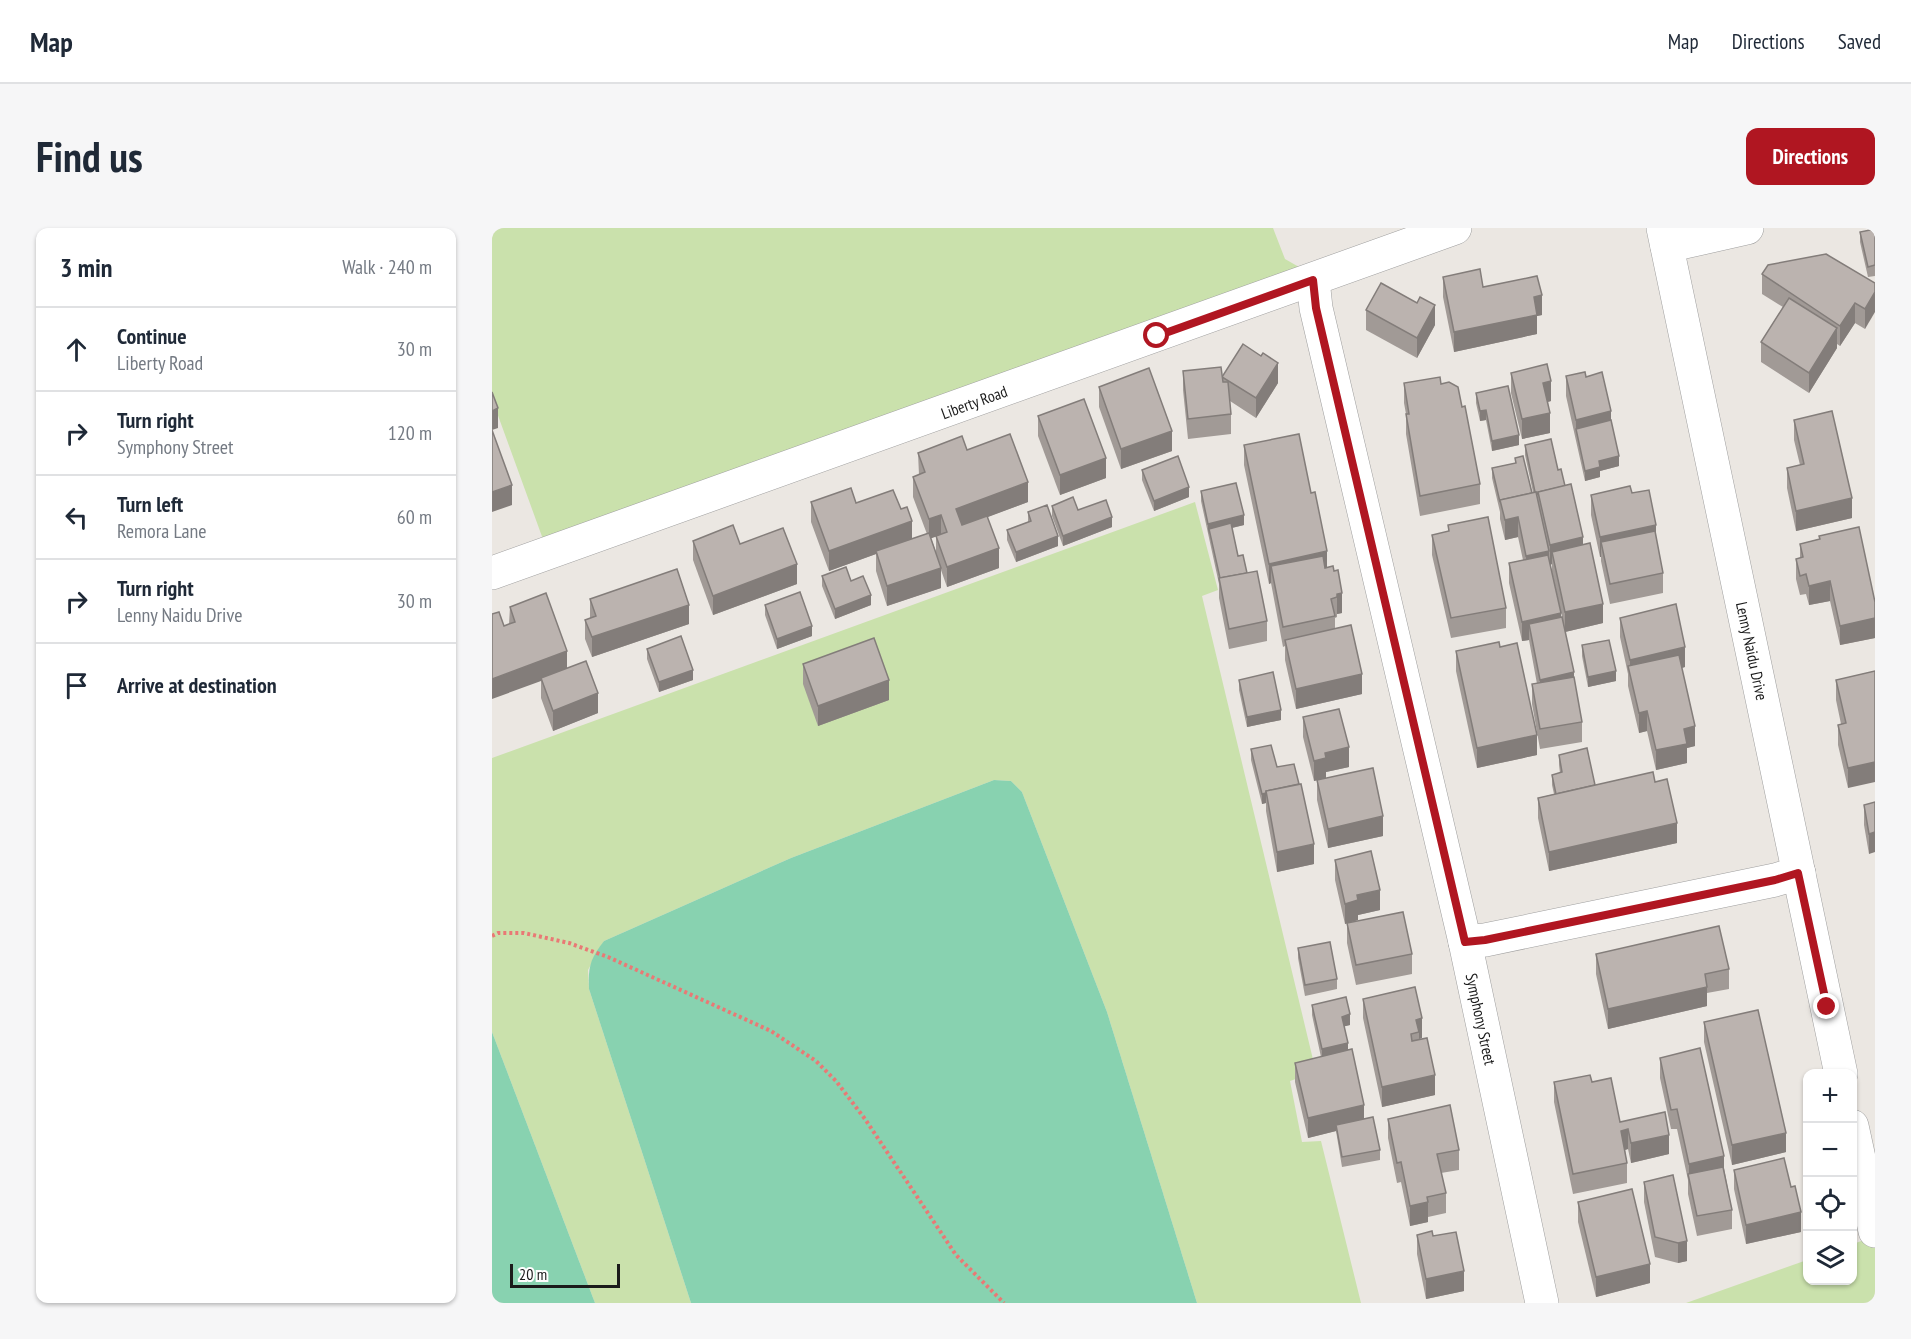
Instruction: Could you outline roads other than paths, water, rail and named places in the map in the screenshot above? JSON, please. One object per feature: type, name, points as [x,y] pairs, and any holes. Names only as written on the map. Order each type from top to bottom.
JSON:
[{"type":"street","name":"Liberty Road","points":[[492,573],[1455,228]]},
{"type":"street","points":[[1665,237],[1747,228]]},
{"type":"street","name":"Lenny Naidu Drive","points":[[1665,237],[1840,1069]]},
{"type":"street","name":"Symphony Street","points":[[1313,280],[1316,308],[1465,942],[1542,1303]]},
{"type":"street","points":[[1465,942],[1485,940],[1775,880],[1798,873]]},
{"type":"street","points":[[1857,1149],[1875,1231]]}]
